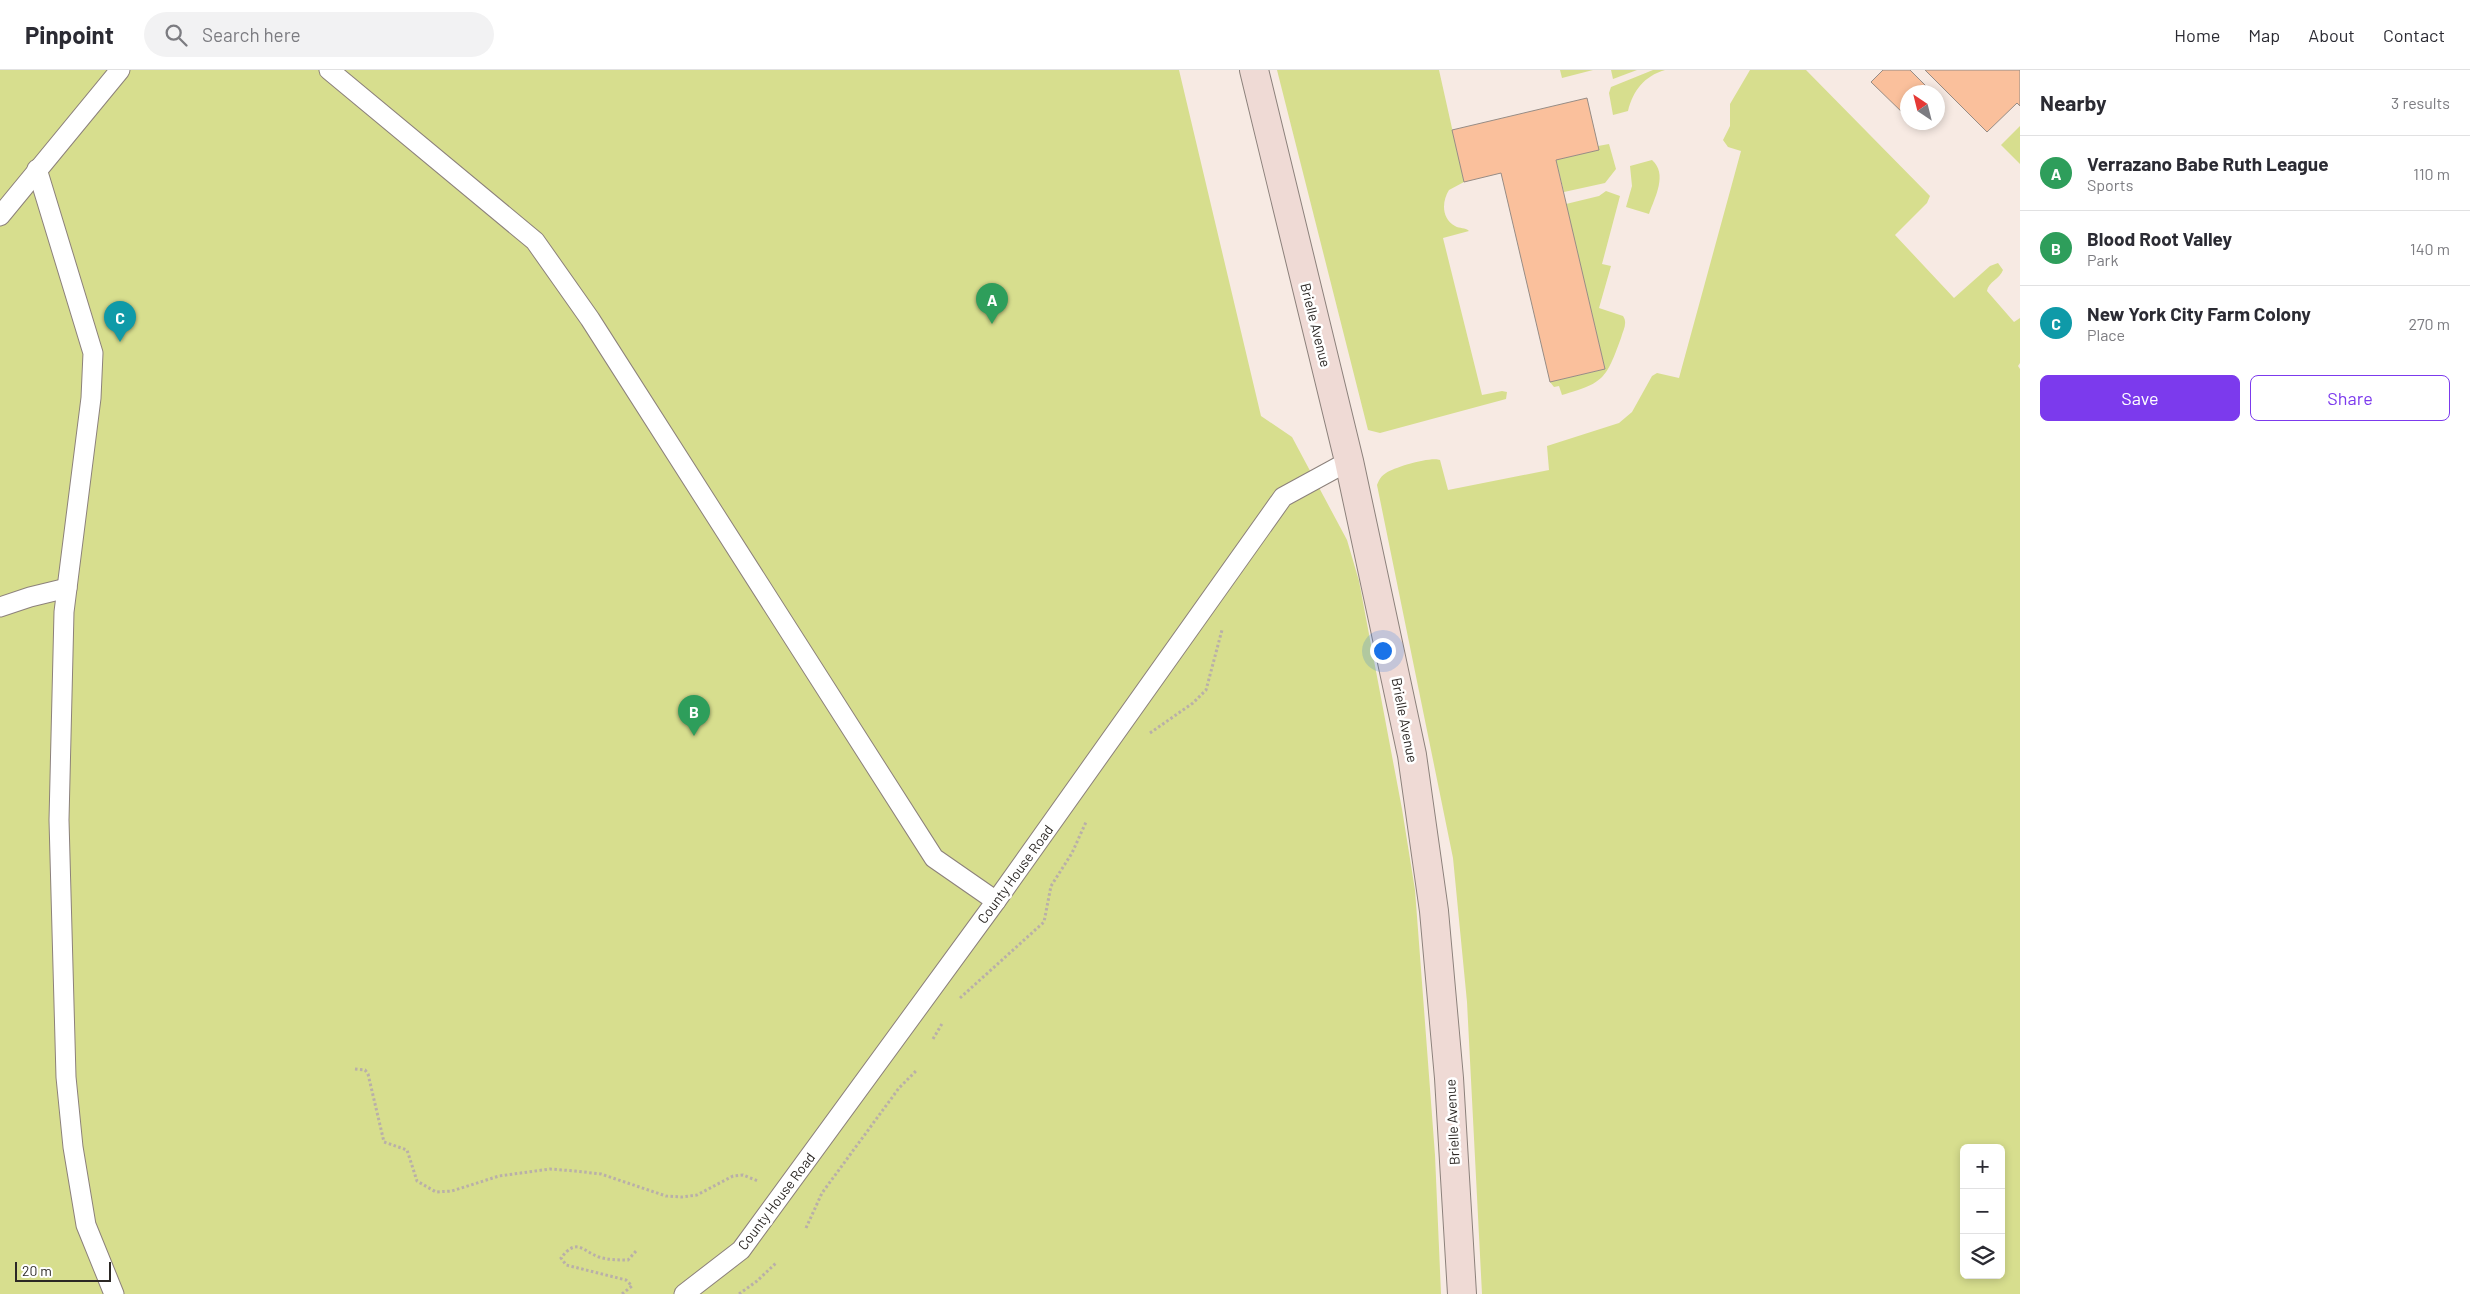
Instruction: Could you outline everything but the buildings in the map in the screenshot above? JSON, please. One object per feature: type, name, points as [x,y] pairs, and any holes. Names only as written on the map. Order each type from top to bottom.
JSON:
[{"type":"street","name":"Brielle Avenue","points":[[1254,70],[1350,461],[1393,655],[1412,755],[1424,832],[1449,1078],[1462,1294]]},
{"type":"lane","points":[[0,216],[36,169],[120,70]]},
{"type":"lane","points":[[328,70],[535,241],[590,320],[934,858],[996,901]]},
{"type":"lane","points":[[36,169],[93,353],[91,398],[64,622],[59,820],[66,1077],[73,1148],[86,1224],[114,1294]]},
{"type":"lane","name":"County House Road","points":[[684,1294],[741,1250],[996,901],[1283,497],[1350,461]]},
{"type":"lane","points":[[0,607],[67,588]]},
{"type":"path","points":[[1147,734],[1193,703],[1206,690],[1225,622]]},
{"type":"path","points":[[957,1001],[1044,922],[1051,886],[1072,853],[1088,813]]},
{"type":"path","points":[[933,1039],[945,1018]]},
{"type":"path","points":[[356,1069],[366,1070],[368,1074],[384,1142],[407,1150],[418,1181],[436,1192],[452,1192],[499,1176],[550,1170],[601,1174],[666,1196],[682,1197],[697,1195],[733,1176],[743,1175],[762,1183]]},
{"type":"path","points":[[806,1228],[822,1192],[899,1088],[916,1071]]},
{"type":"path","points":[[622,1294],[632,1286],[626,1280],[566,1265],[561,1258],[570,1248],[578,1246],[582,1246],[596,1256],[612,1260],[628,1260],[637,1250]]},
{"type":"path","points":[[739,1294],[757,1281],[776,1263]]},
{"type":"green space","points":[[0,70],[1179,70],[1261,416],[1292,437],[1347,540],[1359,581],[1402,809],[1415,890],[1435,1155],[1441,1294],[0,1294]]},
{"type":"green space","points":[[1277,70],[1439,70],[1464,182],[1449,190],[1445,199],[1444,209],[1450,223],[1469,231],[1443,238],[1482,395],[1502,391],[1507,392],[1506,399],[1380,433],[1368,430]]},
{"type":"green space","points":[[1560,70],[1593,70],[1562,78]]},
{"type":"green space","points":[[1611,70],[1637,70],[1613,79]]},
{"type":"green space","points":[[1653,70],[1665,70],[1651,76],[1640,85],[1628,111],[1613,115],[1609,93],[1611,87]]},
{"type":"green space","points":[[1750,70],[1806,70],[1930,196],[1927,203],[1895,235],[1954,298],[1990,266],[1998,263],[2003,270],[1987,291],[2014,322],[2020,318],[2020,363],[2018,366],[2020,369],[2020,1294],[1482,1294],[1467,1002],[1453,858],[1377,485],[1381,477],[1390,471],[1413,463],[1436,459],[1440,460],[1448,490],[1549,470],[1547,446],[1619,423],[1632,412],[1652,376],[1657,373],[1679,378],[1741,151],[1728,147],[1723,140],[1730,126],[1730,104]]},
{"type":"green space","points":[[2020,126],[2020,164],[2001,145]]},
{"type":"green space","points":[[1609,144],[1616,169],[1605,183],[1564,192],[1556,160],[1598,150],[1598,146]]},
{"type":"green space","points":[[1652,160],[1657,166],[1660,179],[1649,214],[1626,207],[1632,186],[1630,166]]},
{"type":"green space","points":[[1606,191],[1620,196],[1602,264],[1611,266],[1599,308],[1623,316],[1625,327],[1611,363],[1602,377],[1587,387],[1562,395],[1559,386],[1554,387],[1550,382],[1605,369],[1566,204],[1599,196]]},
{"type":"place","name":"Verrazano Babe Ruth League","points":[[992,324]]},
{"type":"place","name":"New York City Farm Colony","points":[[120,342]]},
{"type":"place","name":"Blood Root Valley","points":[[694,736]]}]
